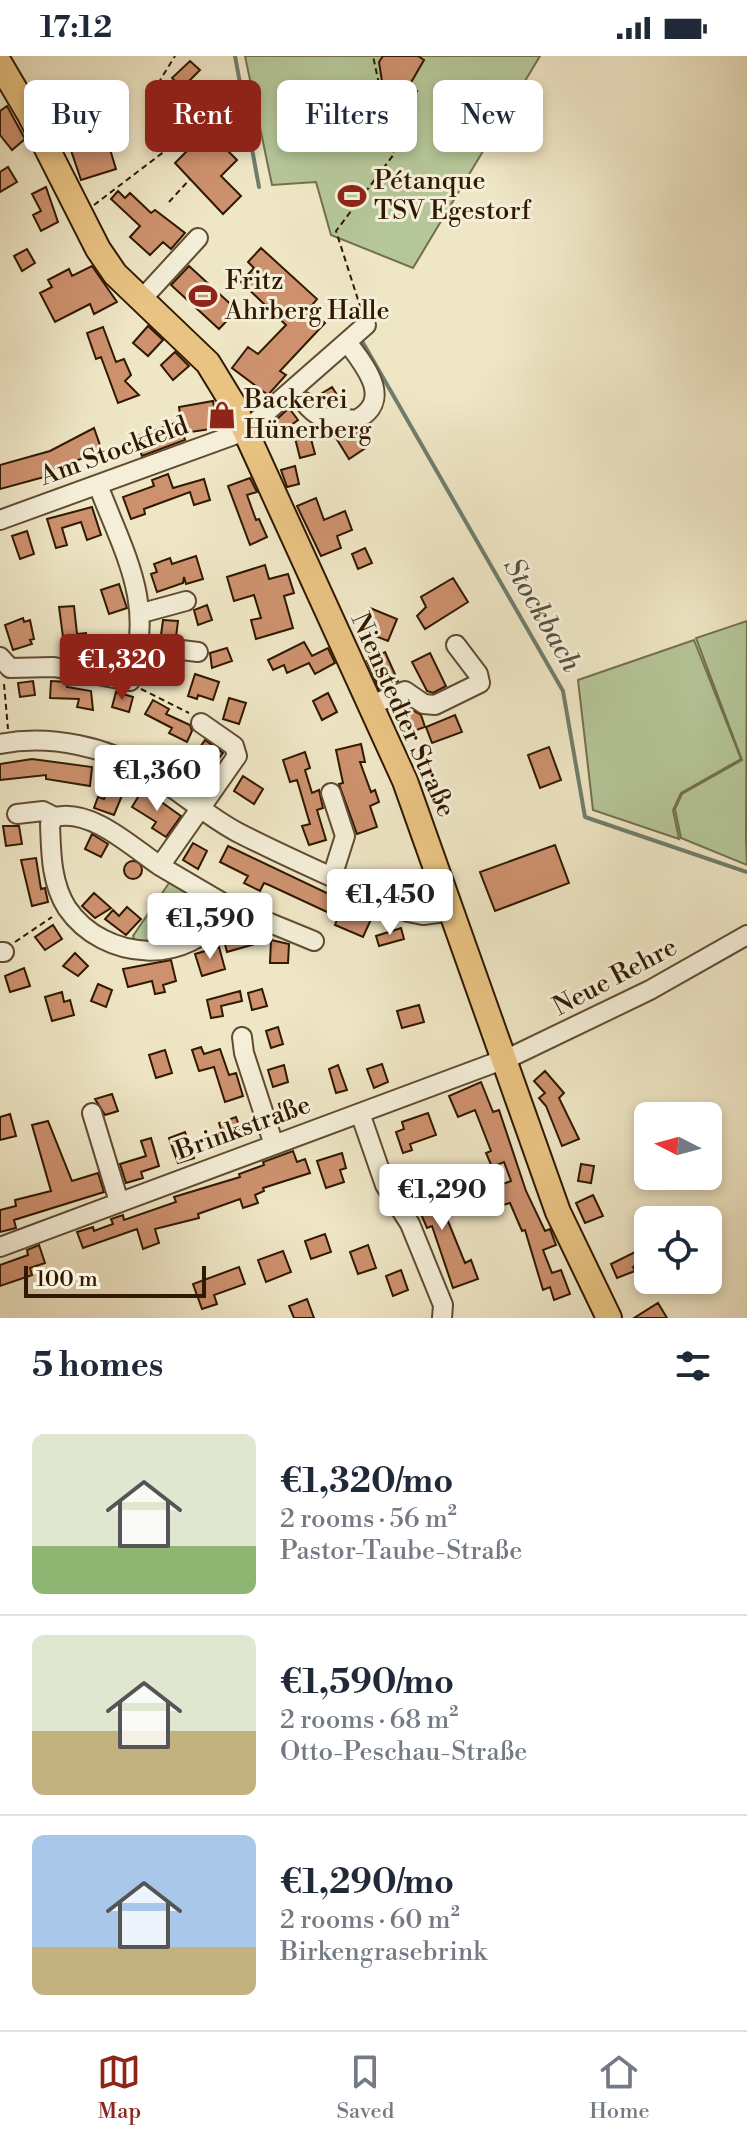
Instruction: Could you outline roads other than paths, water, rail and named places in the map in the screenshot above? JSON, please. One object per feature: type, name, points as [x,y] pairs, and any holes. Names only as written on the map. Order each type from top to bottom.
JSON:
[{"type":"main road","name":"Nienstedter Straße","points":[[0,64],[30,115],[81,217],[115,274],[208,363],[221,381],[405,781],[558,1212],[609,1318]]},
{"type":"street","points":[[141,300],[198,238]]},
{"type":"street","points":[[245,431],[366,325]]},
{"type":"street","points":[[304,402],[315,416],[327,420],[337,416],[356,420],[372,408],[376,396],[373,381],[347,342]]},
{"type":"street","name":"Am Stockfeld","points":[[0,520],[245,431]]},
{"type":"street","points":[[2,661],[130,681],[140,645],[142,613],[135,580],[98,485]]},
{"type":"street","points":[[142,613],[186,601]]},
{"type":"street","points":[[140,645],[198,652]]},
{"type":"street","points":[[371,705],[405,691],[424,704],[435,705],[480,683],[481,678],[456,645]]},
{"type":"street","points":[[160,866],[237,756],[234,746],[201,723]]},
{"type":"street","points":[[5,743],[66,743],[96,749],[150,773],[245,836],[408,912],[423,915],[452,911]]},
{"type":"street","points":[[331,793],[345,836],[332,877]]},
{"type":"street","points":[[17,814],[43,811],[107,830],[223,903],[225,910],[216,925],[198,939],[175,949],[151,952],[104,940],[85,928],[67,907],[56,883],[51,859],[50,824],[55,817]]},
{"type":"street","points":[[225,910],[236,909],[314,941]]},
{"type":"street","name":"Neue Rehre","points":[[505,1059],[565,1034],[747,935]]},
{"type":"street","points":[[242,1037],[244,1053],[274,1145]]},
{"type":"street","name":"Brinkstraße","points":[[0,1247],[505,1059]]},
{"type":"street","points":[[92,1113],[119,1202]]},
{"type":"street","points":[[360,1113],[385,1185],[410,1224],[443,1305],[442,1318]]},
{"type":"waterway","name":"Stockbach","points":[[235,56],[259,187]]},
{"type":"waterway","name":"Stockbach","points":[[362,341],[563,691],[585,817],[747,872]]},
{"type":"place","name":"Pétanque TSV Egestorf","points":[[352,196]]},
{"type":"place","name":"Fritz Ahrberg Halle","points":[[203,296]]},
{"type":"place","name":"Backerei Hünerberg","points":[[222,415]]}]
